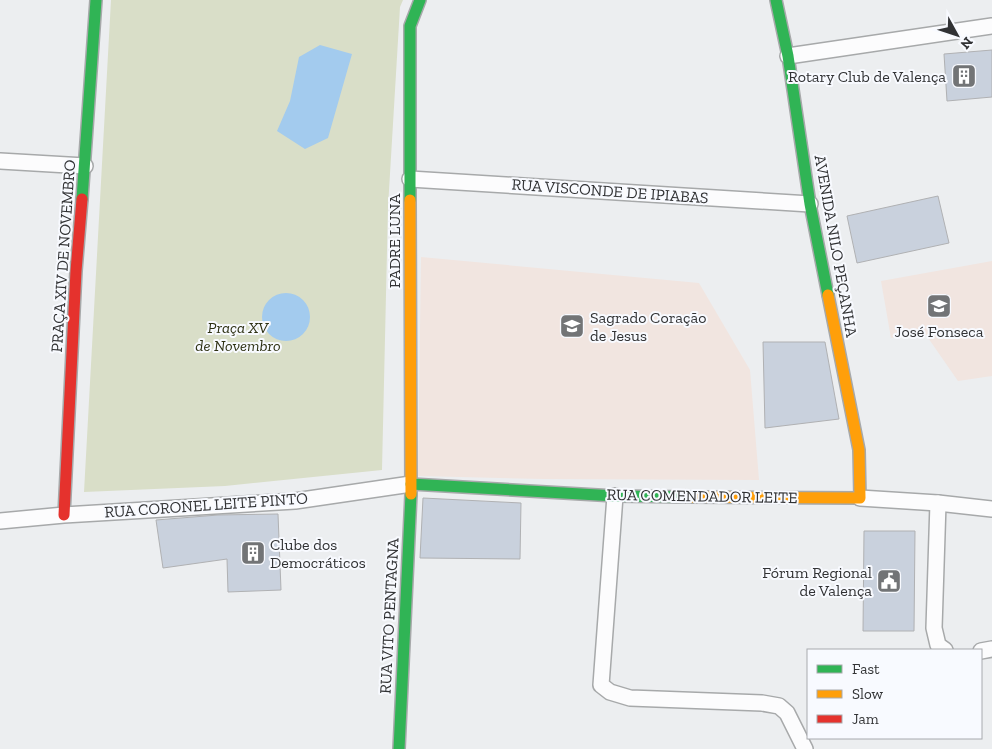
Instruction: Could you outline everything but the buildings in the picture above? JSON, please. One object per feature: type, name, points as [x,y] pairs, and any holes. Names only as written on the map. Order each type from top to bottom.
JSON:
[{"type":"street","name":"PRAÇA XIV DE NOVEMBRO","points":[[64,515],[76,271],[96,0]]},
{"type":"street","name":"PADRE LUNA","points":[[411,484],[408,77],[410,26],[420,0]]},
{"type":"street","name":"AVENIDA NILO PEÇANHA","points":[[776,0],[788,56],[810,204],[859,450],[860,498]]},
{"type":"street","points":[[788,56],[992,26]]},
{"type":"street","points":[[0,161],[85,166]]},
{"type":"street","name":"RUA VISCONDE DE IPIABAS","points":[[410,179],[810,204]]},
{"type":"street","name":"RUA CORONEL LEITE PINTO","points":[[0,521],[64,515],[295,501],[411,484]]},
{"type":"street","name":"RUA COMENDADOR LEITE","points":[[411,484],[614,496],[860,498],[992,509]]},
{"type":"street","name":"RUA VITO PENTAGNA","points":[[399,749],[411,484]]},
{"type":"street","points":[[614,496],[601,685],[619,696],[762,703],[779,706],[787,714],[805,749]]},
{"type":"street","points":[[938,503],[934,628],[938,646],[943,649]]},
{"type":"shaded area","name":"Sagrado Coração de Jesus","points":[[421,257],[699,283],[750,370],[759,480],[543,479],[418,476]]},
{"type":"shaded area","name":"José Fonseca","points":[[992,261],[992,376],[958,381],[924,332],[891,338],[881,281]]},
{"type":"green space","name":"Praça XV de Novembro","points":[[111,0],[403,0],[400,7],[388,207],[382,470],[225,486],[84,492]]},
{"type":"water","points":[[320,45],[352,54],[328,138],[305,149],[277,131],[290,101],[299,57]]},
{"type":"water","points":[[281,293],[291,293],[303,300],[310,312],[310,322],[303,334],[291,341],[281,341],[273,337],[266,330],[262,322],[262,312],[266,304],[273,297]]},
{"type":"traffic: fast","points":[[82,199],[96,0]]},
{"type":"traffic: fast","points":[[410,200],[410,26],[420,0]]},
{"type":"traffic: fast","points":[[776,0],[788,56],[810,204],[828,295]]},
{"type":"traffic: fast","points":[[411,484],[615,496],[690,497]]},
{"type":"traffic: fast","points":[[399,749],[411,494]]},
{"type":"traffic: slow","points":[[410,200],[411,494]]},
{"type":"traffic: slow","points":[[690,497],[860,498],[859,450],[828,295]]},
{"type":"traffic: jam","points":[[64,515],[76,271],[82,199]]},
{"type":"place","name":"Rotary Club de Valença","points":[[964,76]]},
{"type":"place","name":"José Fonseca","points":[[939,306]]},
{"type":"place","name":"Sagrado Coração de Jesus","points":[[572,326]]},
{"type":"place","name":"Clube dos Democráticos","points":[[253,553]]},
{"type":"place","name":"Fórum Regional de Valença","points":[[889,581]]}]
